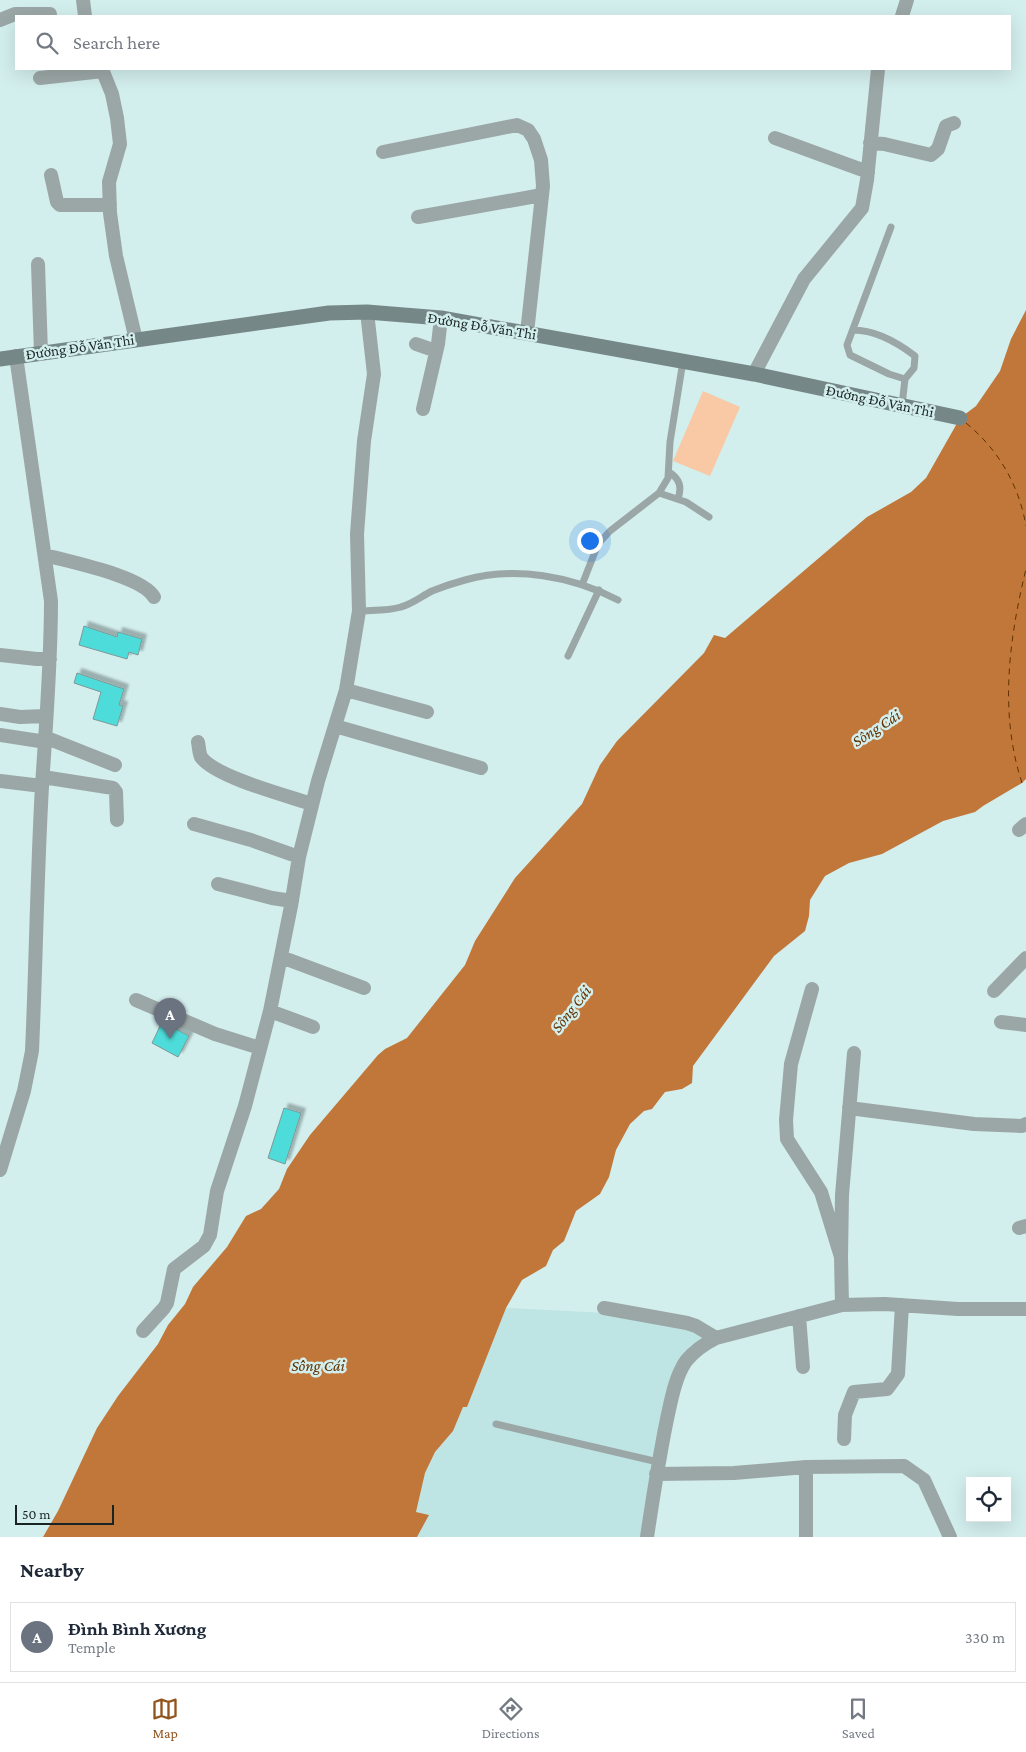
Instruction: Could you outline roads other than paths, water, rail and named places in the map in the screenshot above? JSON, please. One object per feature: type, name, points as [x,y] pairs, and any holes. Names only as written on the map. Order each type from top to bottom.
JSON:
[{"type":"street","points":[[83,0],[85,15]]},
{"type":"street","points":[[902,15],[906,0]]},
{"type":"street","points":[[0,20],[15,14],[50,14]]},
{"type":"street","points":[[40,78],[102,70],[112,94],[120,144],[111,172],[110,204],[116,256],[136,340]]},
{"type":"street","points":[[754,374],[804,279],[862,208],[868,172],[878,70]]},
{"type":"street","points":[[870,143],[884,144],[931,155],[938,149],[946,126],[954,123]]},
{"type":"street","points":[[383,152],[517,125],[528,130],[534,139],[541,160],[542,195],[527,333]]},
{"type":"street","points":[[775,138],[868,172]]},
{"type":"street","points":[[51,175],[57,202],[60,204],[110,204]]},
{"type":"street","points":[[418,217],[542,195]]},
{"type":"street","points":[[38,264],[41,353]]},
{"type":"street","points":[[143,1331],[167,1303],[174,1269],[208,1241],[217,1191],[245,1106],[270,1011],[299,857],[312,804],[346,690],[359,611],[357,534],[364,441],[374,374],[367,312]]},
{"type":"street","name":"Đường Đỗ Văn Thi","points":[[0,359],[329,313],[367,312],[441,318],[527,333],[754,374],[960,418]]},
{"type":"street","points":[[423,409],[441,318]]},
{"type":"street","points":[[416,344],[436,351]]},
{"type":"street","points":[[0,1170],[24,1092],[32,1051],[50,659],[51,601],[16,356]]},
{"type":"street","points":[[45,555],[116,575],[143,585],[154,597]]},
{"type":"street","points":[[0,655],[50,659]]},
{"type":"street","points":[[346,690],[427,712]]},
{"type":"street","points":[[0,714],[46,716]]},
{"type":"street","points":[[335,726],[481,768]]},
{"type":"street","points":[[0,735],[46,740],[115,765]]},
{"type":"street","points":[[198,742],[200,756],[203,760],[228,776],[312,804]]},
{"type":"street","points":[[0,781],[43,782],[113,788],[116,792],[117,820]]},
{"type":"street","points":[[194,824],[251,840],[299,857]]},
{"type":"street","points":[[218,884],[272,898],[292,901]]},
{"type":"street","points":[[281,957],[364,988]]},
{"type":"street","points":[[994,991],[1026,958]]},
{"type":"street","points":[[812,989],[792,1064],[786,1120],[787,1139],[821,1192],[840,1257]]},
{"type":"street","points":[[136,1000],[215,1034],[260,1048]]},
{"type":"street","points":[[270,1011],[313,1026]]},
{"type":"street","points":[[1001,1022],[1026,1025]]},
{"type":"street","points":[[842,1305],[840,1257],[842,1195],[854,1053]]},
{"type":"street","points":[[849,1108],[974,1124],[1022,1126],[1026,1124]]},
{"type":"street","points":[[647,1537],[657,1468],[670,1406],[685,1362],[698,1348],[716,1338],[842,1305],[902,1305],[958,1310],[1026,1309]]},
{"type":"street","points":[[844,1439],[845,1416],[854,1392],[886,1389],[898,1374],[902,1305]]},
{"type":"street","points":[[604,1308],[687,1323],[716,1338]]},
{"type":"street","points":[[799,1316],[803,1367]]},
{"type":"street","points":[[657,1468],[734,1473],[806,1467],[904,1466],[924,1480],[950,1537]]},
{"type":"street","points":[[806,1467],[806,1537]]},
{"type":"lane","points":[[891,227],[847,345],[850,355],[889,374],[905,378]]},
{"type":"lane","points":[[853,330],[864,330],[901,345],[915,356],[914,368],[905,378],[902,405]]},
{"type":"lane","points":[[582,585],[598,544],[610,531],[659,493],[664,486],[669,472],[670,442],[683,361]]},
{"type":"lane","points":[[669,472],[679,481],[678,499]]},
{"type":"lane","points":[[659,493],[686,502],[709,517]]},
{"type":"lane","points":[[359,611],[403,606],[433,591],[465,580],[491,575],[530,574],[558,579],[599,590],[618,600]]},
{"type":"lane","points":[[568,656],[599,590]]},
{"type":"lane","points":[[496,1424],[657,1468]]},
{"type":"water","name":"Sông Cái","points":[[1026,310],[1026,779],[975,812],[943,821],[882,854],[849,863],[825,876],[810,900],[809,916],[805,931],[774,956],[693,1066],[692,1083],[682,1089],[665,1092],[652,1109],[644,1111],[630,1124],[616,1150],[609,1177],[600,1194],[576,1211],[564,1241],[553,1250],[546,1266],[522,1280],[506,1308],[467,1407],[463,1407],[453,1431],[435,1452],[425,1473],[416,1512],[429,1515],[417,1537],[43,1537],[58,1511],[97,1428],[118,1396],[158,1344],[168,1325],[185,1304],[193,1287],[227,1247],[246,1216],[261,1209],[279,1189],[287,1169],[310,1135],[378,1055],[385,1049],[407,1038],[465,965],[475,941],[515,878],[582,804],[600,765],[617,741],[704,653],[714,635],[725,638],[867,517],[911,492],[926,478],[960,418],[976,406],[1000,371],[1011,339]]},
{"type":"place","name":"Đình Bình Xương","points":[[170,1039]]}]
